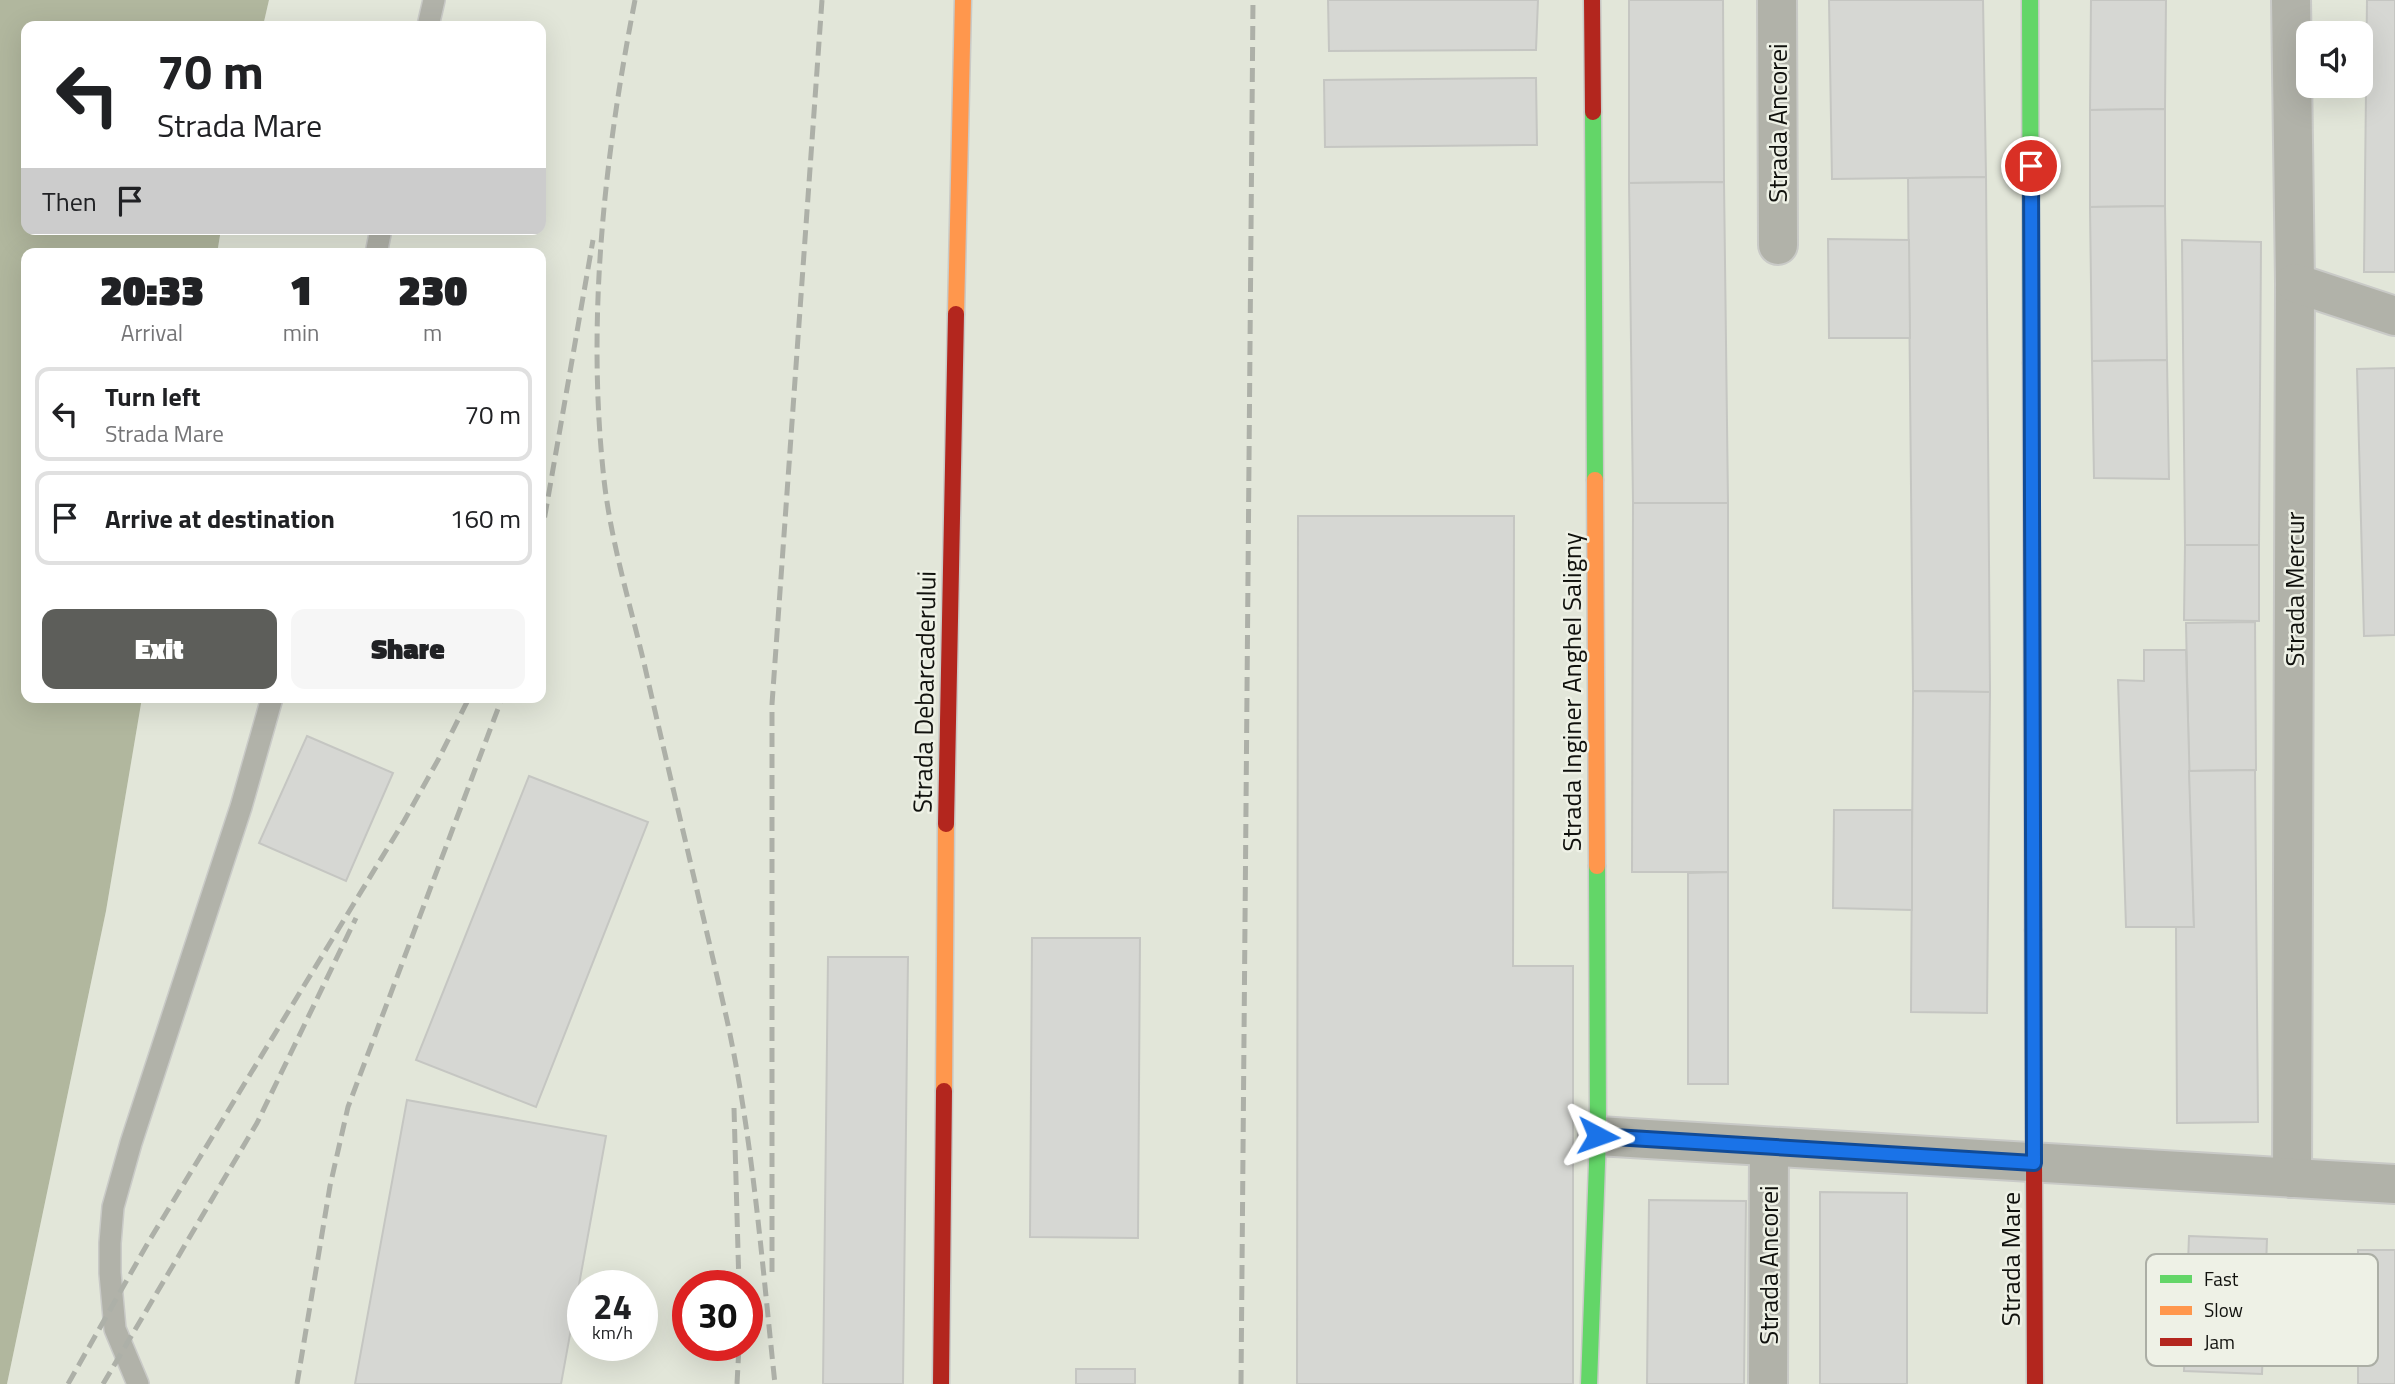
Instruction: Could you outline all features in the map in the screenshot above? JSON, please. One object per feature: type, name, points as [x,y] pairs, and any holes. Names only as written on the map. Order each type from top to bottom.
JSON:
[{"type":"street","name":"Strada Debarcaderului","points":[[941,1384],[947,740],[963,0]]},
{"type":"street","name":"Strada Inginer Anghel Saligny","points":[[1589,1384],[1598,1136],[1592,0]]},
{"type":"street","name":"Strada Ancorei","points":[[1777,0],[1778,245]]},
{"type":"street","name":"Strada Mare","points":[[2030,0],[2035,1384]]},
{"type":"street","name":"Strada Mercur","points":[[2291,0],[2295,283],[2292,1178]]},
{"type":"street","points":[[2295,283],[2395,316]]},
{"type":"street","points":[[1598,1136],[2395,1184]]},
{"type":"street","name":"Strada Ancorei","points":[[1768,1384],[1769,1147]]},
{"type":"lane","points":[[429,21],[434,0]]},
{"type":"lane","points":[[138,1384],[115,1329],[110,1273],[113,1207],[131,1143],[242,807],[271,703]]},
{"type":"shaded area","points":[[0,0],[269,0],[264,21],[21,21],[21,235],[220,235],[218,248],[21,248],[21,703],[141,703],[106,911],[7,1384],[0,1384]]},
{"type":"shaded area","points":[[269,0],[2395,0],[2395,1384],[7,1384],[106,911],[141,703],[546,703],[546,248],[218,248],[220,235],[546,235],[546,21],[264,21]]},
{"type":"building","points":[[1328,0],[1538,0],[1536,50],[1329,51]]},
{"type":"building","points":[[1629,0],[1723,0],[1724,182],[1629,183]]},
{"type":"building","points":[[1829,0],[1983,0],[1986,177],[1832,179]]},
{"type":"building","points":[[2091,0],[2166,0],[2165,109],[2090,110]]},
{"type":"building","points":[[2367,0],[2395,0],[2395,272],[2364,272],[2366,98],[2373,98],[2373,21],[2367,21]]},
{"type":"building","points":[[1536,78],[1537,145],[1325,147],[1324,80]]},
{"type":"building","points":[[2165,109],[2165,206],[2090,207],[2090,110]]},
{"type":"building","points":[[1986,177],[1990,692],[1913,691],[1908,178]]},
{"type":"building","points":[[1724,182],[1728,503],[1633,503],[1629,183]]},
{"type":"building","points":[[2165,206],[2167,360],[2092,361],[2090,207]]},
{"type":"building","points":[[1828,239],[1909,240],[1910,338],[1829,338]]},
{"type":"building","points":[[2182,240],[2261,242],[2259,545],[2185,545]]},
{"type":"building","points":[[2167,360],[2169,479],[2094,478],[2092,361]]},
{"type":"building","points":[[2395,368],[2395,635],[2364,636],[2357,369]]},
{"type":"building","points":[[1633,503],[1728,503],[1728,872],[1632,872]]},
{"type":"building","points":[[1298,516],[1514,516],[1513,966],[1573,966],[1573,1384],[1297,1384]]},
{"type":"building","points":[[2185,545],[2259,545],[2259,621],[2184,620]]},
{"type":"building","points":[[2255,622],[2256,770],[2189,771],[2186,623]]},
{"type":"building","points":[[2144,650],[2186,650],[2194,927],[2126,927],[2118,680],[2144,681]]},
{"type":"building","points":[[1913,691],[1990,692],[1987,1013],[1911,1012]]},
{"type":"building","points":[[307,736],[393,773],[346,881],[259,843]]},
{"type":"building","points":[[2255,770],[2258,1122],[2177,1123],[2176,927],[2194,927],[2189,771]]},
{"type":"building","points":[[529,776],[648,822],[536,1107],[416,1060]]},
{"type":"building","points":[[1834,810],[1912,810],[1912,910],[1833,908]]},
{"type":"building","points":[[1728,872],[1728,1084],[1688,1084],[1688,873]]},
{"type":"building","points":[[1032,938],[1140,938],[1138,1238],[1030,1237]]},
{"type":"building","points":[[828,957],[908,957],[903,1384],[823,1384]]},
{"type":"building","points":[[407,1100],[606,1136],[582,1270],[567,1270],[567,1351],[561,1384],[355,1384]]},
{"type":"building","points":[[1820,1192],[1907,1193],[1907,1384],[1820,1384]]},
{"type":"building","points":[[1649,1200],[1746,1201],[1744,1384],[1647,1384]]},
{"type":"building","points":[[2189,1236],[2267,1239],[2266,1254],[2188,1254]]},
{"type":"building","points":[[2358,1250],[2395,1250],[2395,1384],[2358,1384],[2358,1366],[2378,1366],[2378,1254],[2358,1254]]},
{"type":"building","points":[[2184,1366],[2262,1366],[2262,1374],[2184,1371]]},
{"type":"building","points":[[1076,1369],[1135,1369],[1135,1384],[1076,1384]]},
{"type":"railway","points":[[635,0],[615,116],[602,234],[597,352],[603,470],[615,543],[736,1065],[756,1202],[775,1384]]},
{"type":"railway","points":[[772,1272],[772,704],[822,0]]},
{"type":"railway","points":[[1241,1384],[1253,0]]},
{"type":"railway","points":[[546,509],[593,240]]},
{"type":"railway","points":[[68,1384],[149,1241],[404,821],[466,703]]},
{"type":"railway","points":[[297,1384],[330,1186],[348,1107],[500,703]]},
{"type":"railway","points":[[103,1384],[257,1123],[356,918]]},
{"type":"railway","points":[[734,1108],[739,1270]]},
{"type":"railway","points":[[737,1384],[738,1361]]},
{"type":"traffic: fast","points":[[2030,0],[2031,363]]},
{"type":"traffic: fast","points":[[1593,112],[1595,480]]},
{"type":"traffic: fast","points":[[1589,1384],[1598,1136],[1597,866]]},
{"type":"traffic: slow","points":[[956,314],[963,0]]},
{"type":"traffic: slow","points":[[2031,363],[2033,930]]},
{"type":"traffic: slow","points":[[1595,480],[1597,866]]},
{"type":"traffic: slow","points":[[944,1091],[946,824]]},
{"type":"traffic: jam","points":[[1592,0],[1593,112]]},
{"type":"traffic: jam","points":[[946,824],[956,314]]},
{"type":"traffic: jam","points":[[2033,930],[2035,1384]]},
{"type":"traffic: jam","points":[[941,1384],[944,1091]]},
{"type":"route","points":[[1598,1136],[2034,1163],[2031,166]]}]
